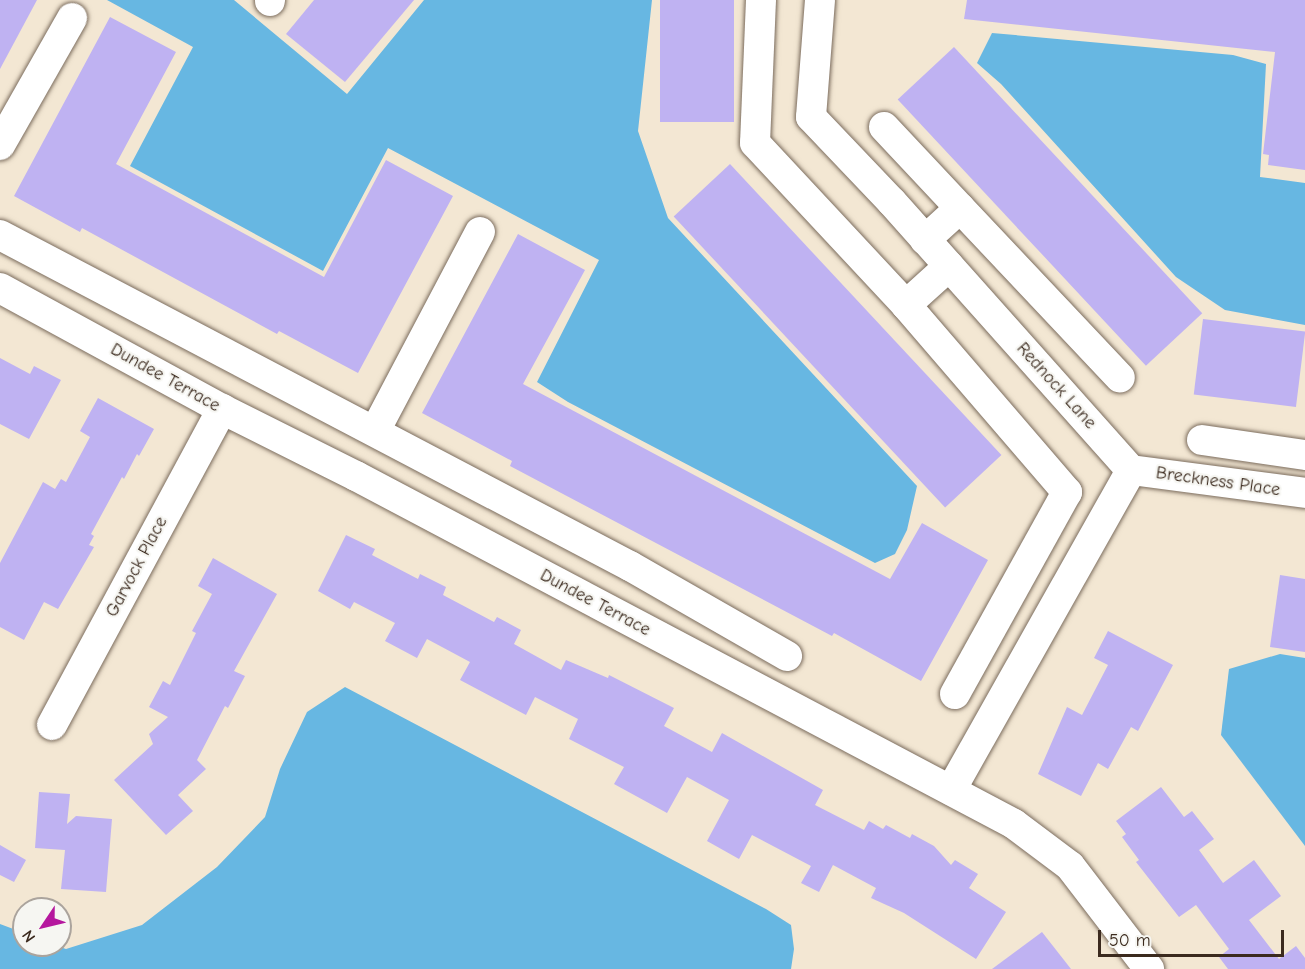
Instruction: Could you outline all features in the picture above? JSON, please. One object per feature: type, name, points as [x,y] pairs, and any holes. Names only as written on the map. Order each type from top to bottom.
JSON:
[{"type":"street","points":[[761,0],[755,143],[906,305],[1066,492],[956,694]]},
{"type":"street","name":"Rednock Lane","points":[[820,0],[811,117],[926,240],[1131,470]]},
{"type":"street","points":[[0,145],[72,18]]},
{"type":"street","points":[[884,127],[1120,378]]},
{"type":"street","points":[[926,240],[960,208]]},
{"type":"street","points":[[375,431],[480,232]]},
{"type":"street","points":[[1,288],[13,241],[630,566],[787,656]]},
{"type":"street","points":[[906,305],[949,266]]},
{"type":"street","name":"Dundee Terrace","points":[[1,288],[222,409],[608,609],[1014,824],[1070,866],[1149,969]]},
{"type":"street","name":"Garvock Place","points":[[52,725],[222,409]]},
{"type":"street","points":[[1202,440],[1305,454]]},
{"type":"street","points":[[951,790],[1131,470]]},
{"type":"street","name":"Breckness Place","points":[[1131,470],[1305,493]]},
{"type":"street","points":[[608,609],[630,566]]},
{"type":"water","points":[[107,0],[234,0],[347,94],[424,0],[652,0],[638,131],[668,218],[917,486],[907,530],[895,554],[875,563],[568,402],[537,382],[599,260],[388,148],[323,271],[130,166],[193,47]]},
{"type":"water","points":[[992,33],[1233,55],[1266,64],[1260,177],[1305,183],[1305,325],[1225,310],[1176,277],[1001,84],[977,63]]},
{"type":"water","points":[[1280,654],[1305,658],[1305,846],[1221,735],[1229,669]]},
{"type":"water","points":[[345,687],[766,909],[791,925],[794,949],[791,969],[0,969],[0,924],[12,928],[12,957],[72,957],[72,947],[142,925],[217,867],[265,817],[280,769],[307,712]]},
{"type":"building","points":[[0,0],[37,0],[0,69]]},
{"type":"building","points":[[314,0],[414,0],[345,82],[286,34]]},
{"type":"building","points":[[660,0],[734,0],[734,122],[660,122]]},
{"type":"building","points":[[967,0],[1305,0],[1305,170],[1268,165],[1269,155],[1263,154],[1275,52],[964,19]]},
{"type":"building","points":[[110,17],[176,52],[116,164],[324,277],[386,160],[453,196],[358,373],[279,331],[277,334],[82,228],[80,232],[14,196]]},
{"type":"building","points":[[954,47],[1202,313],[1146,366],[898,100]]},
{"type":"building","points":[[730,164],[1001,455],[945,508],[674,217]]},
{"type":"building","points":[[518,234],[585,270],[523,384],[890,579],[922,523],[988,560],[921,681],[834,633],[832,636],[510,466],[512,461],[422,413]]},
{"type":"building","points":[[1203,319],[1305,332],[1296,407],[1194,394]]},
{"type":"building","points":[[0,358],[30,374],[34,366],[61,380],[29,439],[0,424]]},
{"type":"building","points":[[98,398],[154,429],[124,479],[122,477],[91,534],[94,536],[89,545],[94,547],[58,609],[44,602],[24,640],[0,627],[0,563],[43,482],[55,489],[61,479],[66,482],[90,437],[80,431]]},
{"type":"building","points":[[346,535],[375,549],[372,555],[418,579],[420,574],[446,587],[443,595],[494,622],[497,617],[521,630],[514,644],[561,670],[566,660],[608,678],[609,675],[674,708],[664,726],[712,752],[722,733],[823,790],[815,805],[864,830],[869,821],[883,829],[886,825],[910,838],[912,834],[934,846],[951,865],[955,860],[978,874],[969,888],[1006,912],[976,959],[904,913],[871,898],[876,888],[833,865],[819,892],[801,883],[811,866],[752,835],[739,859],[707,841],[729,800],[687,777],[667,813],[614,784],[624,767],[569,739],[578,719],[535,697],[526,715],[460,680],[470,662],[427,639],[417,658],[385,641],[395,623],[354,602],[350,609],[318,591]]},
{"type":"building","points":[[213,558],[277,594],[234,671],[245,676],[228,708],[225,706],[197,760],[206,769],[178,795],[193,811],[166,835],[114,780],[153,744],[149,734],[168,717],[149,707],[163,681],[170,685],[196,633],[192,631],[212,594],[198,586]]},
{"type":"building","points":[[1280,575],[1305,579],[1305,652],[1270,647]]},
{"type":"building","points":[[1108,631],[1173,665],[1138,731],[1131,727],[1108,769],[1098,763],[1081,796],[1038,774],[1067,707],[1082,715],[1108,665],[1094,658]]},
{"type":"building","points":[[1161,787],[1184,817],[1192,811],[1214,839],[1199,850],[1223,883],[1254,860],[1281,896],[1249,920],[1279,959],[1296,946],[1305,958],[1305,969],[1228,969],[1219,957],[1229,949],[1196,905],[1179,917],[1136,862],[1139,860],[1122,837],[1126,834],[1116,821]]},
{"type":"building","points":[[39,792],[70,794],[67,824],[76,816],[112,819],[106,892],[61,889],[65,850],[35,848]]},
{"type":"building","points":[[0,845],[26,860],[14,882],[0,875]]},
{"type":"building","points":[[1042,932],[1071,969],[992,969]]}]
